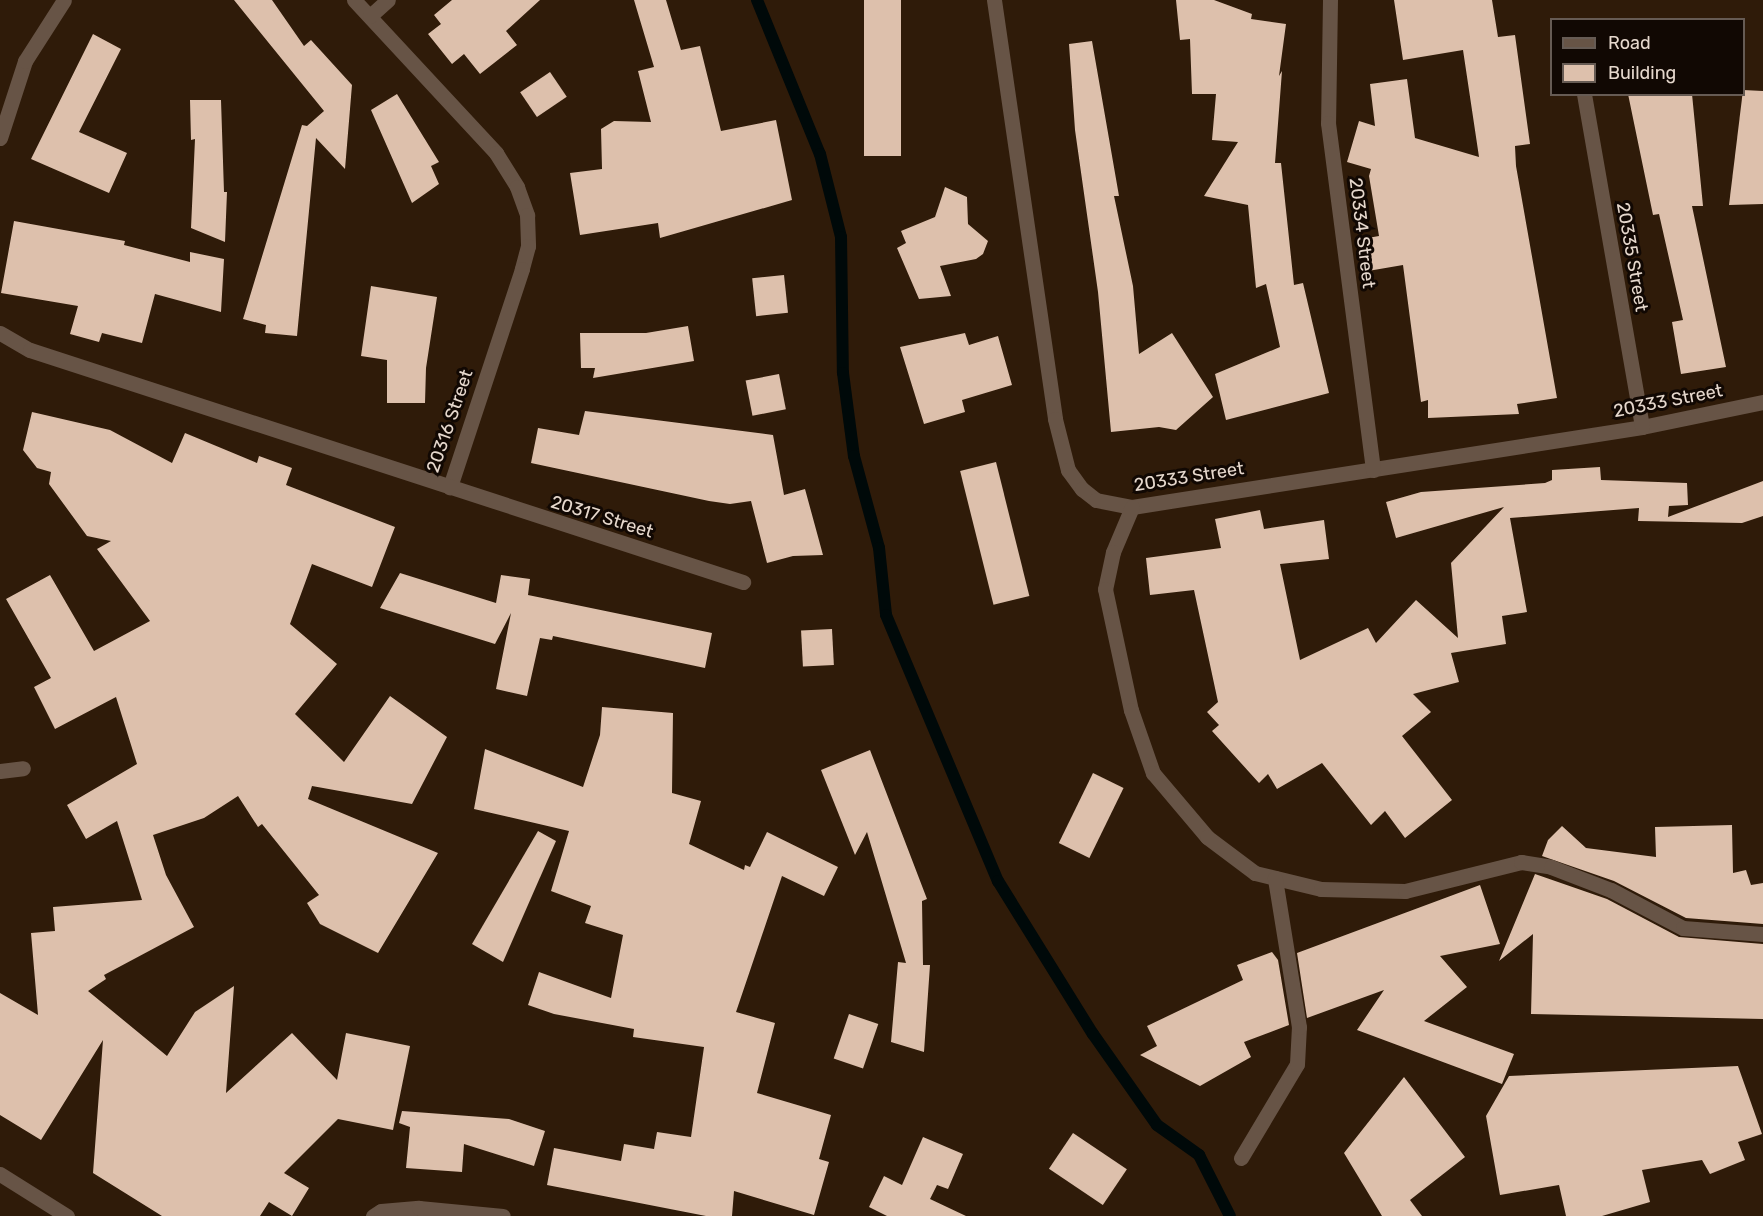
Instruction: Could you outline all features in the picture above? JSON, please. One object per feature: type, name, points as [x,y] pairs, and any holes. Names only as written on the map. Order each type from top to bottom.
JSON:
[{"type":"street","points":[[0,138],[25,61],[64,0]]},
{"type":"street","name":"20316 Street","points":[[0,333],[30,350],[450,487],[522,269],[528,246],[527,215],[517,187],[496,153],[354,0]]},
{"type":"street","points":[[370,16],[388,0]]},
{"type":"street","name":"20333 Street","points":[[994,0],[1055,419],[1068,470],[1082,489],[1096,500],[1132,507],[1642,427],[1763,402]]},
{"type":"street","name":"20334 Street","points":[[1330,0],[1328,123],[1373,470]]},
{"type":"street","name":"20335 Street","points":[[1584,96],[1642,427]]},
{"type":"street","name":"20317 Street","points":[[450,487],[743,582]]},
{"type":"street","points":[[1132,507],[1113,552],[1105,590],[1131,710],[1153,773],[1206,837],[1256,873],[1321,889],[1405,891],[1521,862],[1551,867],[1611,890],[1683,928],[1763,934]]},
{"type":"street","points":[[0,771],[23,768]]},
{"type":"street","points":[[1241,1158],[1297,1064],[1299,1027],[1275,878]]},
{"type":"street","points":[[0,1174],[67,1216]]},
{"type":"street","points":[[373,1216],[381,1211],[419,1208],[503,1216]]},
{"type":"building","points":[[234,0],[272,0],[304,46],[311,40],[352,85],[345,169],[316,138],[297,336],[265,333],[266,325],[243,319],[302,125],[307,126],[324,111]]},
{"type":"building","points":[[452,0],[540,0],[506,31],[517,45],[480,74],[464,54],[452,64],[428,34],[441,24],[434,15]]},
{"type":"building","points":[[634,0],[666,0],[681,50],[700,46],[721,131],[776,120],[792,200],[660,238],[658,223],[580,235],[570,173],[602,169],[601,129],[614,121],[651,122],[638,71],[654,67]]},
{"type":"building","points":[[864,0],[901,0],[901,156],[864,156]]},
{"type":"building","points":[[1176,0],[1214,0],[1252,14],[1251,19],[1286,24],[1279,76],[1282,71],[1275,163],[1281,163],[1294,285],[1303,283],[1329,393],[1226,420],[1215,374],[1280,347],[1266,284],[1256,288],[1248,205],[1204,196],[1238,142],[1212,140],[1216,94],[1192,94],[1190,39],[1180,40]]},
{"type":"building","points":[[1394,0],[1492,0],[1498,37],[1515,35],[1530,144],[1515,146],[1516,166],[1557,398],[1517,404],[1519,414],[1428,418],[1428,400],[1421,402],[1403,265],[1368,271],[1362,239],[1379,236],[1369,176],[1371,169],[1347,162],[1359,121],[1375,126],[1370,84],[1407,79],[1415,138],[1479,157],[1463,50],[1403,60]]},
{"type":"building","points":[[93,34],[121,49],[79,132],[127,153],[109,193],[31,159]]},
{"type":"building","points":[[1092,41],[1119,196],[1114,196],[1133,286],[1139,354],[1172,333],[1213,397],[1176,430],[1159,427],[1111,432],[1098,292],[1075,130],[1069,44]]},
{"type":"building","points":[[550,72],[567,97],[537,117],[520,92]]},
{"type":"building","points":[[1745,90],[1763,91],[1763,204],[1729,205],[1742,96],[1745,96]]},
{"type":"building","points":[[397,94],[439,162],[431,166],[439,184],[412,203],[371,110]]},
{"type":"building","points":[[1628,96],[1692,96],[1703,206],[1692,206],[1726,367],[1681,374],[1672,322],[1683,320],[1659,214],[1653,215]]},
{"type":"building","points":[[190,100],[221,100],[224,192],[227,192],[225,242],[191,228],[195,139],[191,140]]},
{"type":"building","points":[[945,187],[967,197],[968,224],[988,241],[983,254],[976,259],[940,266],[951,296],[919,299],[897,248],[906,243],[901,231],[935,217]]},
{"type":"building","points":[[14,221],[125,241],[124,245],[190,262],[190,252],[224,259],[221,312],[155,294],[142,343],[102,333],[99,342],[70,334],[78,306],[1,293]]},
{"type":"building","points":[[784,275],[788,313],[756,316],[752,278]]},
{"type":"building","points":[[371,286],[437,297],[426,368],[425,403],[387,403],[387,360],[361,356]]},
{"type":"building","points":[[688,326],[694,361],[593,378],[595,368],[581,368],[580,333],[646,333]]},
{"type":"building","points":[[965,333],[969,345],[998,336],[1012,385],[962,400],[965,412],[924,424],[900,347]]},
{"type":"building","points":[[779,374],[786,409],[752,416],[746,380]]},
{"type":"building","points":[[585,411],[773,435],[784,495],[805,489],[823,555],[793,556],[767,563],[751,501],[730,504],[709,501],[531,463],[538,428],[579,435]]},
{"type":"building","points":[[32,412],[110,430],[172,463],[185,433],[257,463],[259,456],[292,468],[286,485],[395,527],[372,587],[312,564],[290,624],[337,664],[295,714],[344,762],[390,696],[447,737],[412,804],[312,786],[308,799],[438,853],[378,953],[320,924],[307,903],[319,895],[262,824],[258,827],[238,796],[204,818],[153,835],[166,875],[194,927],[104,975],[106,979],[88,991],[167,1056],[195,1012],[234,986],[226,1093],[292,1033],[337,1080],[346,1033],[410,1046],[393,1130],[338,1119],[284,1173],[309,1188],[292,1216],[269,1202],[260,1216],[162,1216],[93,1173],[103,1040],[41,1140],[0,1115],[0,993],[38,1015],[31,933],[55,931],[53,907],[142,900],[117,821],[86,839],[67,805],[137,764],[116,697],[55,729],[34,687],[51,678],[6,599],[50,575],[94,651],[150,621],[97,549],[111,541],[87,536],[49,484],[51,472],[37,468],[23,450]]},
{"type":"building","points":[[996,462],[1029,596],[993,605],[960,471]]},
{"type":"building","points":[[1600,467],[1601,480],[1687,483],[1688,505],[1669,506],[1668,517],[1763,481],[1763,516],[1742,523],[1638,521],[1639,508],[1510,518],[1527,612],[1502,616],[1506,644],[1451,653],[1459,682],[1413,694],[1431,712],[1402,736],[1452,800],[1405,838],[1385,811],[1371,825],[1322,763],[1277,789],[1268,774],[1259,783],[1212,731],[1219,725],[1207,712],[1218,702],[1194,590],[1150,595],[1146,558],[1221,548],[1215,519],[1260,510],[1264,529],[1324,520],[1329,559],[1280,564],[1300,660],[1368,628],[1376,643],[1416,600],[1458,638],[1451,563],[1504,507],[1396,538],[1386,502],[1421,492],[1545,483],[1552,480],[1552,470]]},
{"type":"building","points":[[400,573],[496,603],[501,575],[530,579],[528,595],[712,633],[705,668],[553,636],[552,640],[540,638],[527,696],[496,689],[511,613],[495,644],[380,608]]},
{"type":"building","points":[[832,629],[834,665],[803,667],[801,631]]},
{"type":"building","points":[[602,707],[673,713],[672,793],[701,801],[689,844],[744,870],[745,865],[750,867],[767,832],[838,867],[824,896],[782,876],[736,1012],[775,1023],[757,1093],[831,1115],[819,1159],[829,1162],[814,1215],[734,1191],[732,1216],[706,1216],[547,1185],[554,1148],[621,1161],[624,1144],[654,1149],[657,1132],[691,1137],[704,1047],[633,1037],[634,1029],[554,1014],[528,1005],[539,972],[611,998],[623,935],[585,923],[591,906],[551,891],[569,831],[474,809],[485,749],[583,787],[600,735]]},
{"type":"building","points":[[870,750],[927,899],[922,901],[923,965],[930,965],[924,1052],[891,1042],[898,962],[906,963],[867,832],[855,855],[821,770]]},
{"type":"building","points":[[1093,773],[1124,788],[1089,858],[1059,843]]},
{"type":"building","points":[[1732,825],[1733,873],[1746,870],[1751,885],[1763,883],[1763,924],[1686,918],[1614,881],[1542,856],[1548,840],[1562,826],[1586,848],[1656,857],[1655,827]]},
{"type":"building","points":[[538,831],[556,841],[503,962],[472,944]]},
{"type":"building","points":[[1535,874],[1607,899],[1679,937],[1763,944],[1763,1019],[1531,1014],[1533,934],[1499,961]]},
{"type":"building","points":[[1480,885],[1500,944],[1440,956],[1467,987],[1424,1021],[1514,1054],[1502,1084],[1357,1030],[1384,990],[1307,1018],[1297,953]]},
{"type":"building","points":[[1272,952],[1278,960],[1289,1025],[1244,1042],[1251,1057],[1200,1086],[1140,1055],[1157,1046],[1147,1026],[1243,980],[1237,965]]},
{"type":"building","points":[[849,1014],[878,1024],[863,1069],[834,1058]]},
{"type":"building","points":[[1738,1066],[1762,1134],[1738,1142],[1745,1160],[1710,1174],[1702,1160],[1642,1170],[1650,1202],[1602,1216],[1566,1216],[1559,1185],[1500,1195],[1486,1116],[1509,1076]]},
{"type":"building","points":[[1404,1077],[1465,1157],[1410,1200],[1422,1216],[1382,1216],[1344,1153]]},
{"type":"building","points":[[402,1111],[509,1119],[545,1131],[534,1166],[464,1144],[462,1172],[406,1168],[410,1127],[399,1123]]},
{"type":"building","points":[[1073,1133],[1127,1169],[1103,1205],[1049,1169]]},
{"type":"building","points":[[923,1137],[963,1154],[948,1189],[937,1185],[930,1199],[966,1216],[887,1216],[869,1207],[884,1176],[902,1185]]},
{"type":"waterway","points":[[757,0],[820,154],[841,237],[843,373],[854,456],[879,548],[886,615],[998,881],[1093,1034],[1157,1125],[1199,1155],[1230,1216]]}]
